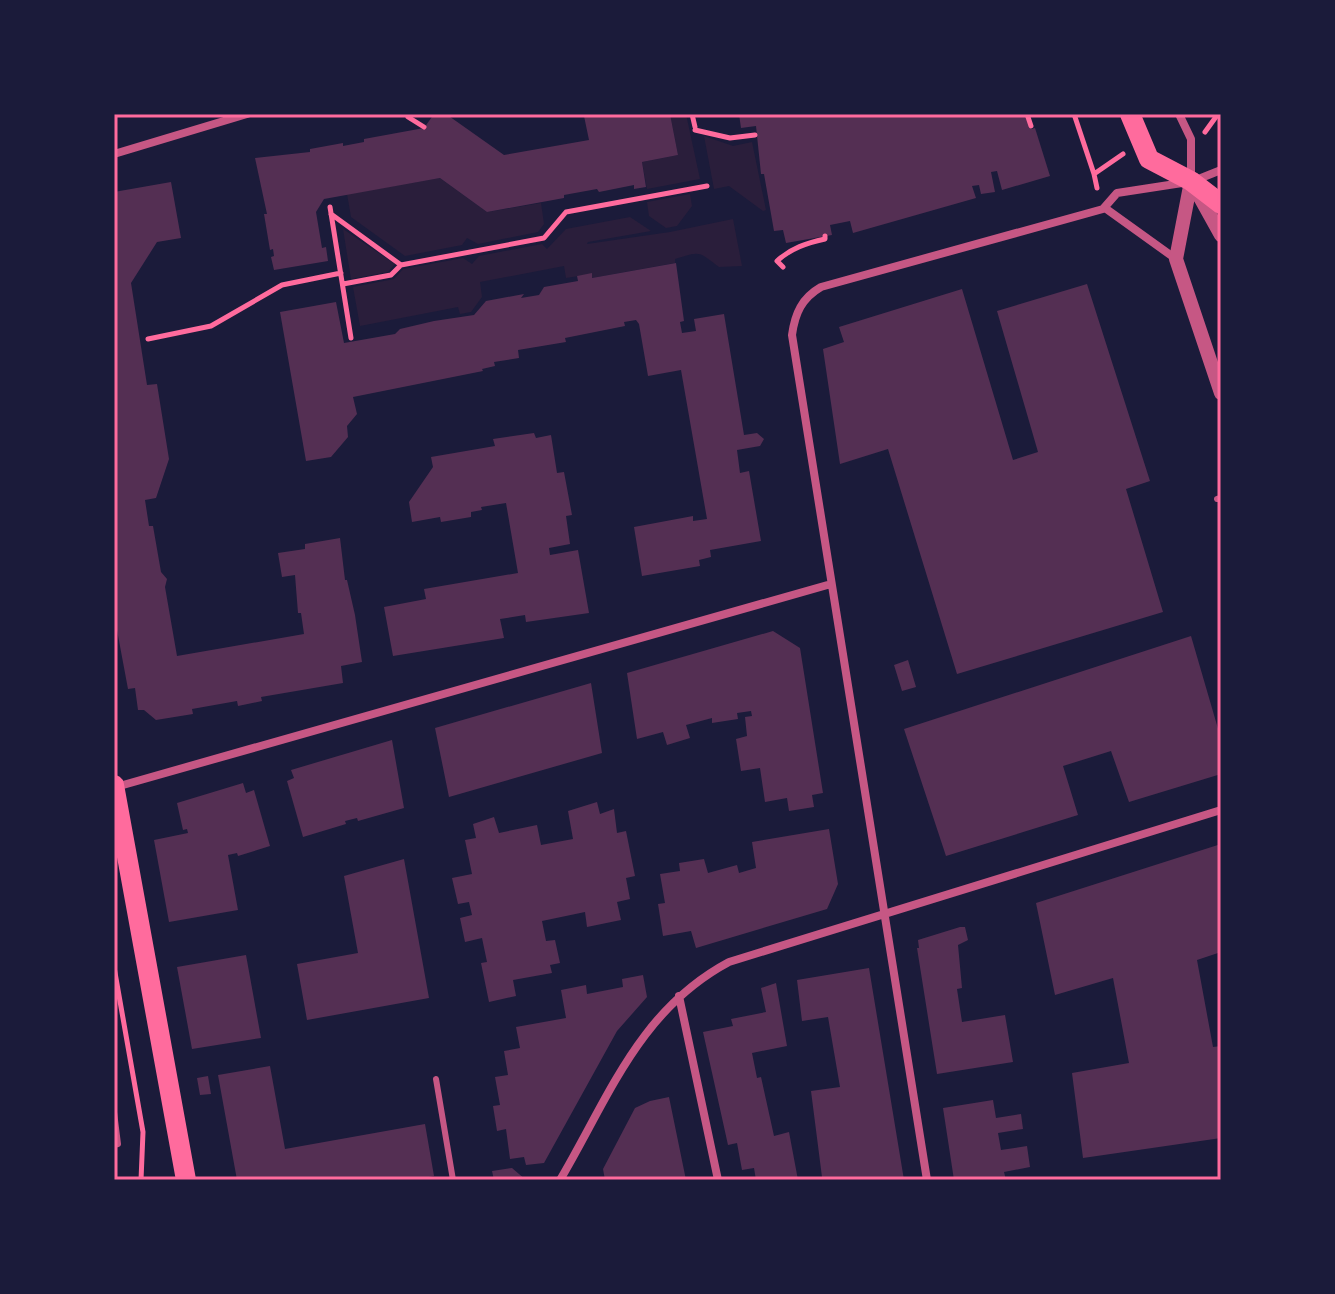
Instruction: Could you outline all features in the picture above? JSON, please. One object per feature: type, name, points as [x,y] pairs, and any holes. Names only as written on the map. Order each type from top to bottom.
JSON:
[{"type":"main road","points":[[1130,114],[1149,159],[1191,181],[1221,204]]},
{"type":"main road","points":[[114,786],[117,826],[186,1180]]},
{"type":"street","points":[[114,154],[247,114]]},
{"type":"street","points":[[1179,114],[1191,139],[1191,181],[1176,259],[1221,393]]},
{"type":"street","points":[[927,1180],[792,335],[794,319],[809,294],[821,287],[1105,208],[1117,193],[1191,181],[1221,170]]},
{"type":"street","points":[[1191,181],[1221,235]]},
{"type":"street","points":[[1105,208],[1176,259]]},
{"type":"street","points":[[114,786],[831,584]]},
{"type":"street","points":[[560,1180],[632,1050],[679,996],[700,978],[729,962],[1221,810]]},
{"type":"street","points":[[679,996],[718,1180]]},
{"type":"lane","points":[[436,1079],[453,1180]]},
{"type":"lane","points":[[114,1112],[118,1144],[114,1145]]},
{"type":"path","points":[[692,114],[695,128],[730,138],[755,135]]},
{"type":"path","points":[[1027,114],[1031,126]]},
{"type":"path","points":[[1074,114],[1094,174]]},
{"type":"path","points":[[408,117],[424,127]]},
{"type":"path","points":[[343,284],[391,275],[401,265],[544,238],[566,212],[707,186]]},
{"type":"path","points":[[330,207],[351,338]]},
{"type":"path","points":[[331,214],[401,265]]},
{"type":"path","points":[[783,267],[777,261],[785,254],[802,245],[825,239],[825,236]]},
{"type":"path","points":[[148,339],[211,326],[282,285],[341,273]]},
{"type":"path","points":[[114,967],[143,1132],[141,1180]]},
{"type":"shaded area","points":[[670,114],[686,114],[700,179],[647,189],[642,162],[678,155]]},
{"type":"shaded area","points":[[704,136],[733,146],[752,142],[766,210],[763,211],[729,186],[714,189]]},
{"type":"shaded area","points":[[440,178],[487,212],[541,203],[544,224],[538,232],[478,244],[467,238],[462,245],[405,256],[351,217],[347,194]]},
{"type":"shaded area","points":[[690,194],[692,206],[677,226],[666,228],[649,216],[647,202]]},
{"type":"shaded area","points":[[630,217],[651,231],[587,244],[733,219],[742,266],[719,267],[703,255],[695,254],[675,259],[675,263],[592,278],[591,274],[566,278],[564,266],[480,282],[482,297],[471,312],[460,314],[458,307],[360,326],[353,287],[394,279],[403,269],[463,258],[472,264],[479,256],[542,244],[547,249],[566,229]]},
{"type":"shaded area","points":[[343,229],[395,264],[388,272],[351,279]]},
{"type":"building","points":[[434,114],[446,114],[504,155],[589,140],[584,116],[670,114],[678,155],[642,162],[646,187],[634,189],[634,185],[599,192],[597,189],[487,212],[440,178],[324,199],[316,212],[322,248],[326,247],[328,261],[274,270],[273,249],[270,250],[264,214],[267,214],[255,158],[310,152],[310,149],[343,143],[343,146],[424,128]]},
{"type":"building","points":[[739,114],[1025,114],[1031,129],[1035,128],[1050,176],[1002,190],[997,171],[991,172],[995,192],[981,194],[979,185],[972,186],[976,198],[853,233],[850,221],[830,225],[832,235],[786,243],[783,230],[774,231],[764,174],[761,174],[756,126],[741,128]]},
{"type":"building","points":[[171,182],[181,238],[157,242],[131,283],[147,385],[157,384],[169,459],[156,498],[145,500],[161,572],[167,579],[165,587],[177,656],[304,634],[301,613],[298,613],[295,575],[282,577],[278,553],[305,549],[305,544],[340,538],[345,580],[355,615],[362,662],[341,666],[343,683],[261,697],[262,701],[238,706],[237,701],[192,709],[193,714],[156,720],[144,710],[138,710],[135,688],[128,689],[114,614],[114,192]]},
{"type":"building","points":[[676,263],[684,321],[680,322],[682,333],[696,331],[694,319],[724,314],[744,435],[757,433],[764,439],[760,446],[737,450],[740,473],[749,471],[761,541],[710,550],[711,557],[699,560],[700,566],[642,576],[634,527],[693,516],[693,521],[707,519],[681,370],[648,376],[636,320],[624,322],[625,326],[565,338],[566,342],[518,350],[519,358],[494,362],[495,366],[483,371],[353,397],[357,414],[347,426],[348,437],[331,457],[306,461],[280,312],[336,302],[344,343],[395,334],[400,329],[434,321],[474,315],[486,301],[524,294],[521,298],[539,295],[544,287],[578,281],[577,276],[592,273],[592,278]]},
{"type":"building","points":[[1087,284],[1150,481],[1126,489],[1163,612],[957,674],[888,449],[840,464],[823,349],[844,342],[839,327],[962,289],[1013,460],[1038,452],[997,311]]},
{"type":"building","points":[[534,433],[536,438],[551,435],[557,473],[564,472],[572,515],[566,516],[570,544],[549,548],[550,555],[578,550],[589,613],[526,622],[525,615],[500,619],[504,638],[393,656],[384,607],[426,599],[424,589],[518,573],[506,503],[481,507],[482,510],[471,512],[471,517],[441,522],[440,517],[412,522],[409,502],[433,467],[431,457],[495,446],[493,439]]},
{"type":"building","points":[[773,631],[800,648],[823,793],[812,795],[814,807],[789,811],[787,798],[765,802],[760,768],[741,771],[736,739],[747,736],[745,717],[752,716],[751,711],[737,713],[738,719],[712,723],[712,718],[686,725],[690,738],[667,745],[663,732],[637,739],[627,673]]},
{"type":"building","points":[[1191,636],[1221,739],[1221,774],[1129,802],[1111,751],[1063,766],[1078,815],[946,856],[904,729]]},
{"type":"building","points":[[908,660],[916,687],[902,691],[894,665]]},
{"type":"building","points":[[591,683],[602,753],[449,797],[435,728]]},
{"type":"building","points":[[392,740],[404,808],[358,821],[357,818],[345,821],[346,824],[303,837],[287,781],[294,778],[291,770]]},
{"type":"building","points":[[243,783],[246,793],[254,790],[270,846],[238,856],[237,853],[228,855],[238,910],[169,922],[154,840],[188,833],[187,829],[183,830],[177,803]]},
{"type":"building","points":[[597,802],[600,814],[614,809],[617,833],[626,831],[635,876],[626,878],[630,899],[617,902],[621,920],[587,927],[585,912],[542,921],[546,941],[555,940],[560,963],[550,965],[552,973],[513,980],[516,996],[489,1002],[481,963],[487,962],[482,938],[465,942],[460,918],[472,915],[469,902],[458,904],[452,878],[472,874],[465,840],[476,838],[473,824],[494,817],[499,833],[537,825],[541,845],[573,839],[568,811]]},
{"type":"building","points":[[829,829],[838,884],[827,909],[696,948],[691,931],[663,936],[658,904],[665,903],[660,874],[680,871],[679,863],[704,859],[708,873],[737,865],[739,873],[756,868],[752,842]]},
{"type":"building","points":[[1221,844],[1221,952],[1197,960],[1213,1047],[1221,1046],[1221,1138],[1083,1158],[1072,1073],[1129,1063],[1113,978],[1055,995],[1036,903]]},
{"type":"building","points":[[404,859],[429,998],[307,1020],[297,964],[358,953],[344,876]]},
{"type":"building","points":[[965,927],[968,940],[958,945],[962,988],[957,989],[962,1022],[1005,1015],[1013,1062],[937,1074],[918,940]]},
{"type":"building","points":[[246,955],[261,1038],[192,1049],[177,967]]},
{"type":"building","points":[[869,968],[904,1180],[815,1180],[822,1177],[811,1091],[840,1087],[828,1017],[802,1021],[797,980]]},
{"type":"building","points":[[643,975],[647,997],[617,1031],[544,1163],[526,1165],[524,1157],[510,1159],[506,1129],[497,1131],[493,1106],[500,1105],[495,1077],[508,1075],[504,1051],[520,1048],[516,1027],[566,1018],[561,990],[586,985],[587,994],[623,987],[622,979]]},
{"type":"building","points":[[776,983],[787,1046],[752,1053],[757,1078],[761,1077],[774,1136],[789,1132],[798,1180],[756,1180],[754,1168],[742,1170],[737,1143],[728,1145],[703,1032],[733,1026],[731,1019],[766,1012],[761,988]]},
{"type":"building","points":[[270,1066],[285,1149],[425,1124],[434,1176],[414,1180],[237,1180],[218,1075]]},
{"type":"building","points":[[208,1076],[211,1094],[200,1095],[197,1078]]},
{"type":"building","points":[[669,1097],[686,1180],[605,1180],[603,1169],[635,1108]]},
{"type":"building","points":[[993,1100],[996,1118],[1021,1114],[1023,1129],[998,1133],[1001,1150],[1027,1146],[1030,1167],[1004,1172],[1006,1180],[954,1180],[943,1108]]},
{"type":"building","points":[[512,1168],[526,1180],[494,1180],[492,1171]]}]
